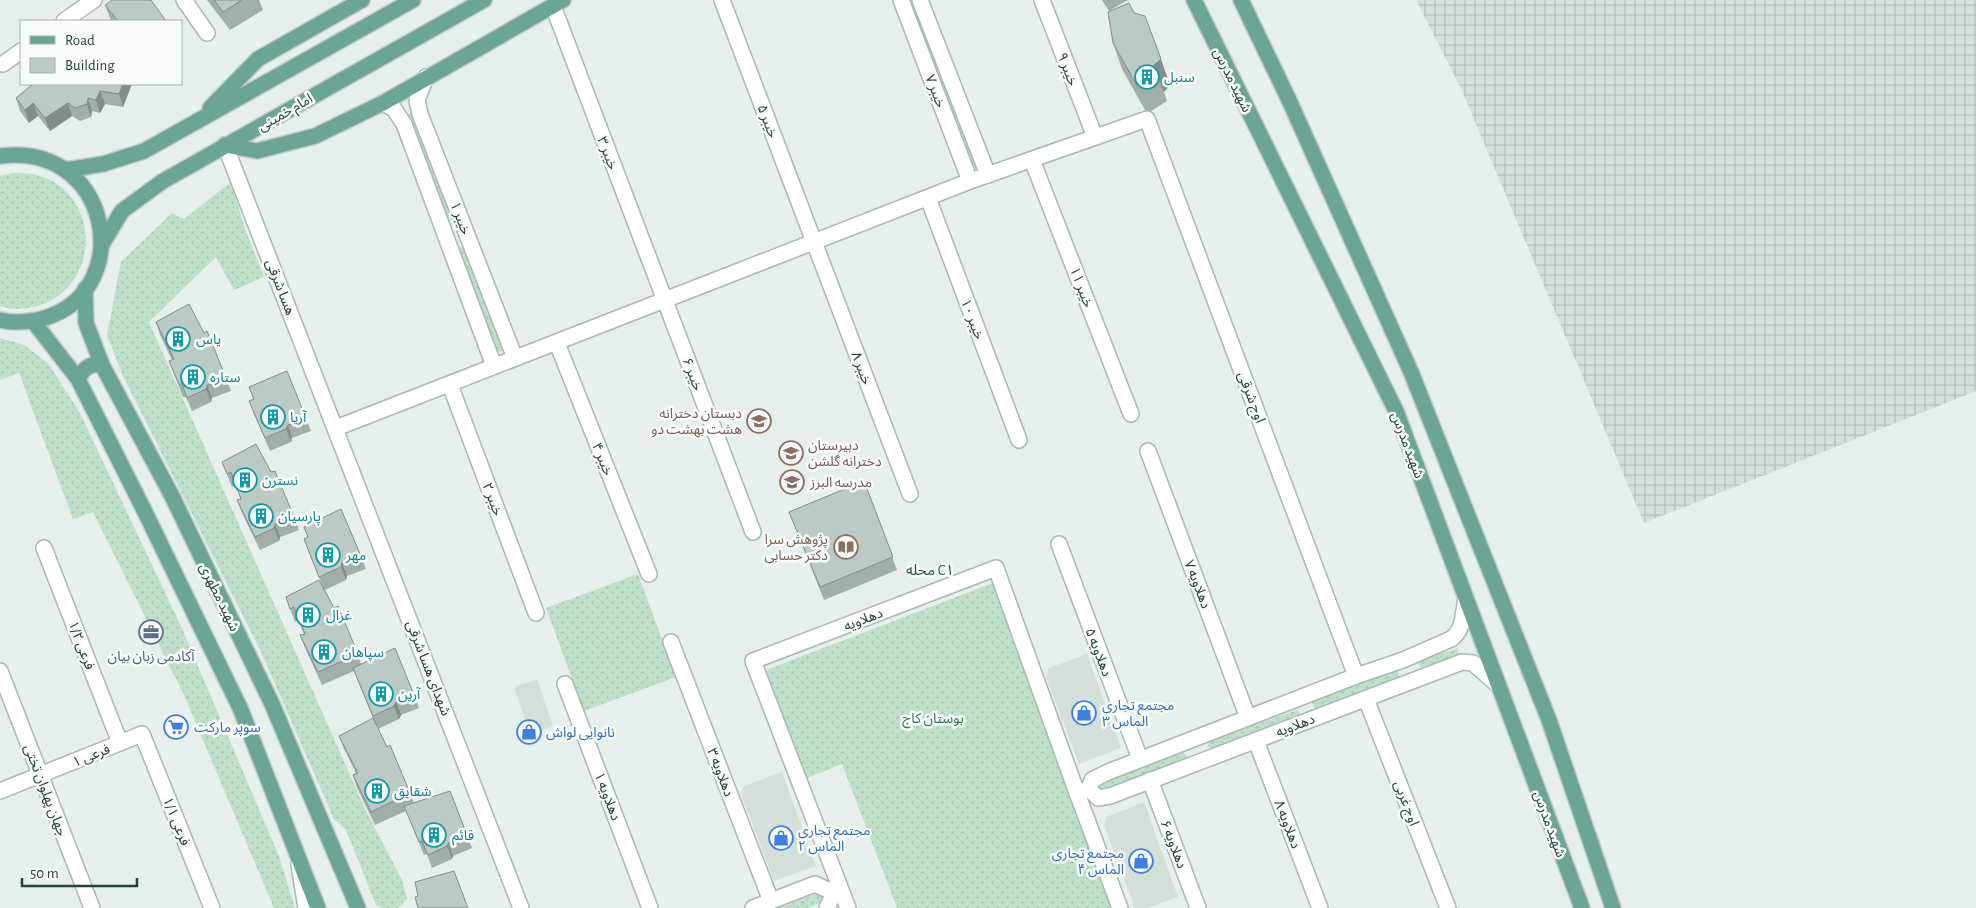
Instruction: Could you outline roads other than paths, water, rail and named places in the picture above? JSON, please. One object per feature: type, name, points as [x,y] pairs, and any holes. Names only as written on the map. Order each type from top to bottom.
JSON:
[{"type":"main road","points":[[198,121],[258,59],[362,0]]},
{"type":"main road","points":[[66,170],[103,164],[144,151],[413,0]]},
{"type":"main road","name":"امام خمینی","points":[[102,244],[122,211],[163,181],[484,0]]},
{"type":"main road","name":"شهید مدرس","points":[[1194,0],[1396,411],[1582,908]]},
{"type":"main road","points":[[1241,0],[1289,100],[1411,372],[1549,720],[1614,908]]},
{"type":"main road","points":[[225,146],[257,151],[314,136],[383,103],[558,3]]},
{"type":"main road","points":[[0,147],[46,159],[66,170],[86,190],[99,216],[102,244],[97,268],[86,289],[71,304],[53,315],[33,321],[9,322],[0,320]]},
{"type":"main road","points":[[0,156],[24,154]]},
{"type":"main road","name":"شهید مطهری","points":[[86,289],[86,323],[102,365],[172,496],[272,704],[358,908]]},
{"type":"main road","points":[[33,321],[78,379],[241,710],[318,908]]},
{"type":"main road","points":[[78,379],[84,368],[94,364],[102,365]]},
{"type":"street","points":[[65,20],[94,0]]},
{"type":"street","points":[[184,0],[207,33]]},
{"type":"street","name":"خیبر ۵","points":[[722,0],[814,243]]},
{"type":"street","name":"خیبر ۹","points":[[1042,0],[1095,137]]},
{"type":"street","points":[[903,5],[921,2]]},
{"type":"street","name":"خیبر ۷","points":[[921,2],[988,175]]},
{"type":"street","name":"خیبر ۳","points":[[558,3],[664,300]]},
{"type":"street","name":"خیبر ۷","points":[[903,5],[970,181]]},
{"type":"street","points":[[3,64],[20,52]]},
{"type":"street","points":[[397,113],[401,106],[406,103],[418,106],[419,90],[426,77]]},
{"type":"street","name":"خیبر ۱","points":[[383,103],[397,113],[404,124],[494,366]]},
{"type":"street","name":"خیبر ۱","points":[[418,106],[515,358]]},
{"type":"street","name":"اوج شرقی","points":[[1095,137],[1147,119],[1356,676]]},
{"type":"street","points":[[336,428],[970,181],[1095,137]]},
{"type":"street","name":"هسا شرقی","points":[[225,146],[336,428]]},
{"type":"street","name":"خیبر ۱۱","points":[[1032,160],[1131,414]]},
{"type":"street","name":"خیبر ۱۰","points":[[928,198],[1019,440]]},
{"type":"street","points":[[448,240],[467,232]]},
{"type":"street","name":"خیبر ۸","points":[[814,243],[910,494]]},
{"type":"street","name":"خیبر ۶","points":[[664,300],[754,532]]},
{"type":"street","name":"خیبر ۴","points":[[557,343],[649,574]]},
{"type":"street","name":"خیبر ۲","points":[[450,385],[536,612]]},
{"type":"street","name":"شهدای هسا شرقی","points":[[336,428],[521,908]]},
{"type":"street","name":"دهلاویه ۷","points":[[1148,451],[1248,718]]},
{"type":"street","name":"دهلاویه ۵","points":[[1059,544],[1140,760]]},
{"type":"street","name":"فرعی ۱/۲","points":[[44,548],[120,743]]},
{"type":"street","name":"دهلاویه","points":[[848,908],[837,891],[753,661],[996,568],[1083,791],[1120,908]]},
{"type":"street","name":"دهلاویه","points":[[1083,791],[1092,780],[1192,739],[1403,660],[1458,634],[1466,598]]},
{"type":"street","name":"دهلاویه ۳","points":[[671,642],[771,901]]},
{"type":"street","points":[[1403,660],[1407,683]]},
{"type":"street","name":"دهلاویه","points":[[1083,791],[1098,798],[1110,796],[1462,662],[1473,662],[1498,685]]},
{"type":"street","name":"جهان پهلوان تختی","points":[[0,672],[92,908]]},
{"type":"street","name":"دهلاویه ۱","points":[[565,684],[650,908]]},
{"type":"street","points":[[1302,697],[1308,720]]},
{"type":"street","name":"اوج غربی","points":[[1366,699],[1448,908]]},
{"type":"street","name":"فرعی ۱","points":[[0,791],[142,734]]},
{"type":"street","name":"فرعی ۱/۱","points":[[142,734],[212,908]]},
{"type":"street","points":[[1192,739],[1199,762]]},
{"type":"street","name":"دهلاویه ۸","points":[[1256,740],[1320,908]]},
{"type":"street","name":"دهلاویه ۶","points":[[1150,780],[1198,908]]},
{"type":"street","points":[[298,858],[306,908]]},
{"type":"street","points":[[753,908],[815,884],[837,891],[827,908]]},
{"type":"place","name":"سنبل","points":[[1147,77]]},
{"type":"place","name":"یاس","points":[[178,339]]},
{"type":"place","name":"ستاره","points":[[193,377]]},
{"type":"place","name":"آریا","points":[[273,417]]},
{"type":"place","name":"دبستان دخترانه هشت بهشت دو","points":[[759,421]]},
{"type":"place","name":"دبیرستان دخترانه گلشن","points":[[791,453]]},
{"type":"place","name":"نسترن","points":[[245,480]]},
{"type":"place","name":"مدرسه البرز","points":[[792,482]]},
{"type":"place","name":"پارسیان","points":[[261,516]]},
{"type":"place","name":"پژوهش سرا دکتر حسابی","points":[[846,547]]},
{"type":"place","name":"مهر","points":[[328,555]]},
{"type":"place","name":"غزال","points":[[308,615]]},
{"type":"place","name":"آکادمی زبان بیان","points":[[151,632]]},
{"type":"place","name":"سپاهان","points":[[324,652]]},
{"type":"place","name":"آرین","points":[[381,694]]},
{"type":"place","name":"مجتمع تجاری الماس ۳","points":[[1084,713]]},
{"type":"place","name":"سوپر مارکت","points":[[176,727]]},
{"type":"place","name":"نانوایی لواش","points":[[529,732]]},
{"type":"place","name":"شقایق","points":[[377,791]]},
{"type":"place","name":"قائم","points":[[434,835]]},
{"type":"place","name":"مجتمع تجاری الماس ۲","points":[[781,838]]},
{"type":"place","name":"مجتمع تجاری الماس ۴","points":[[1141,861]]},
{"type":"district","name":"محله C۱","points":[[930,570]]},
{"type":"park label","name":"بوستان کاج","points":[[933,718]]}]
